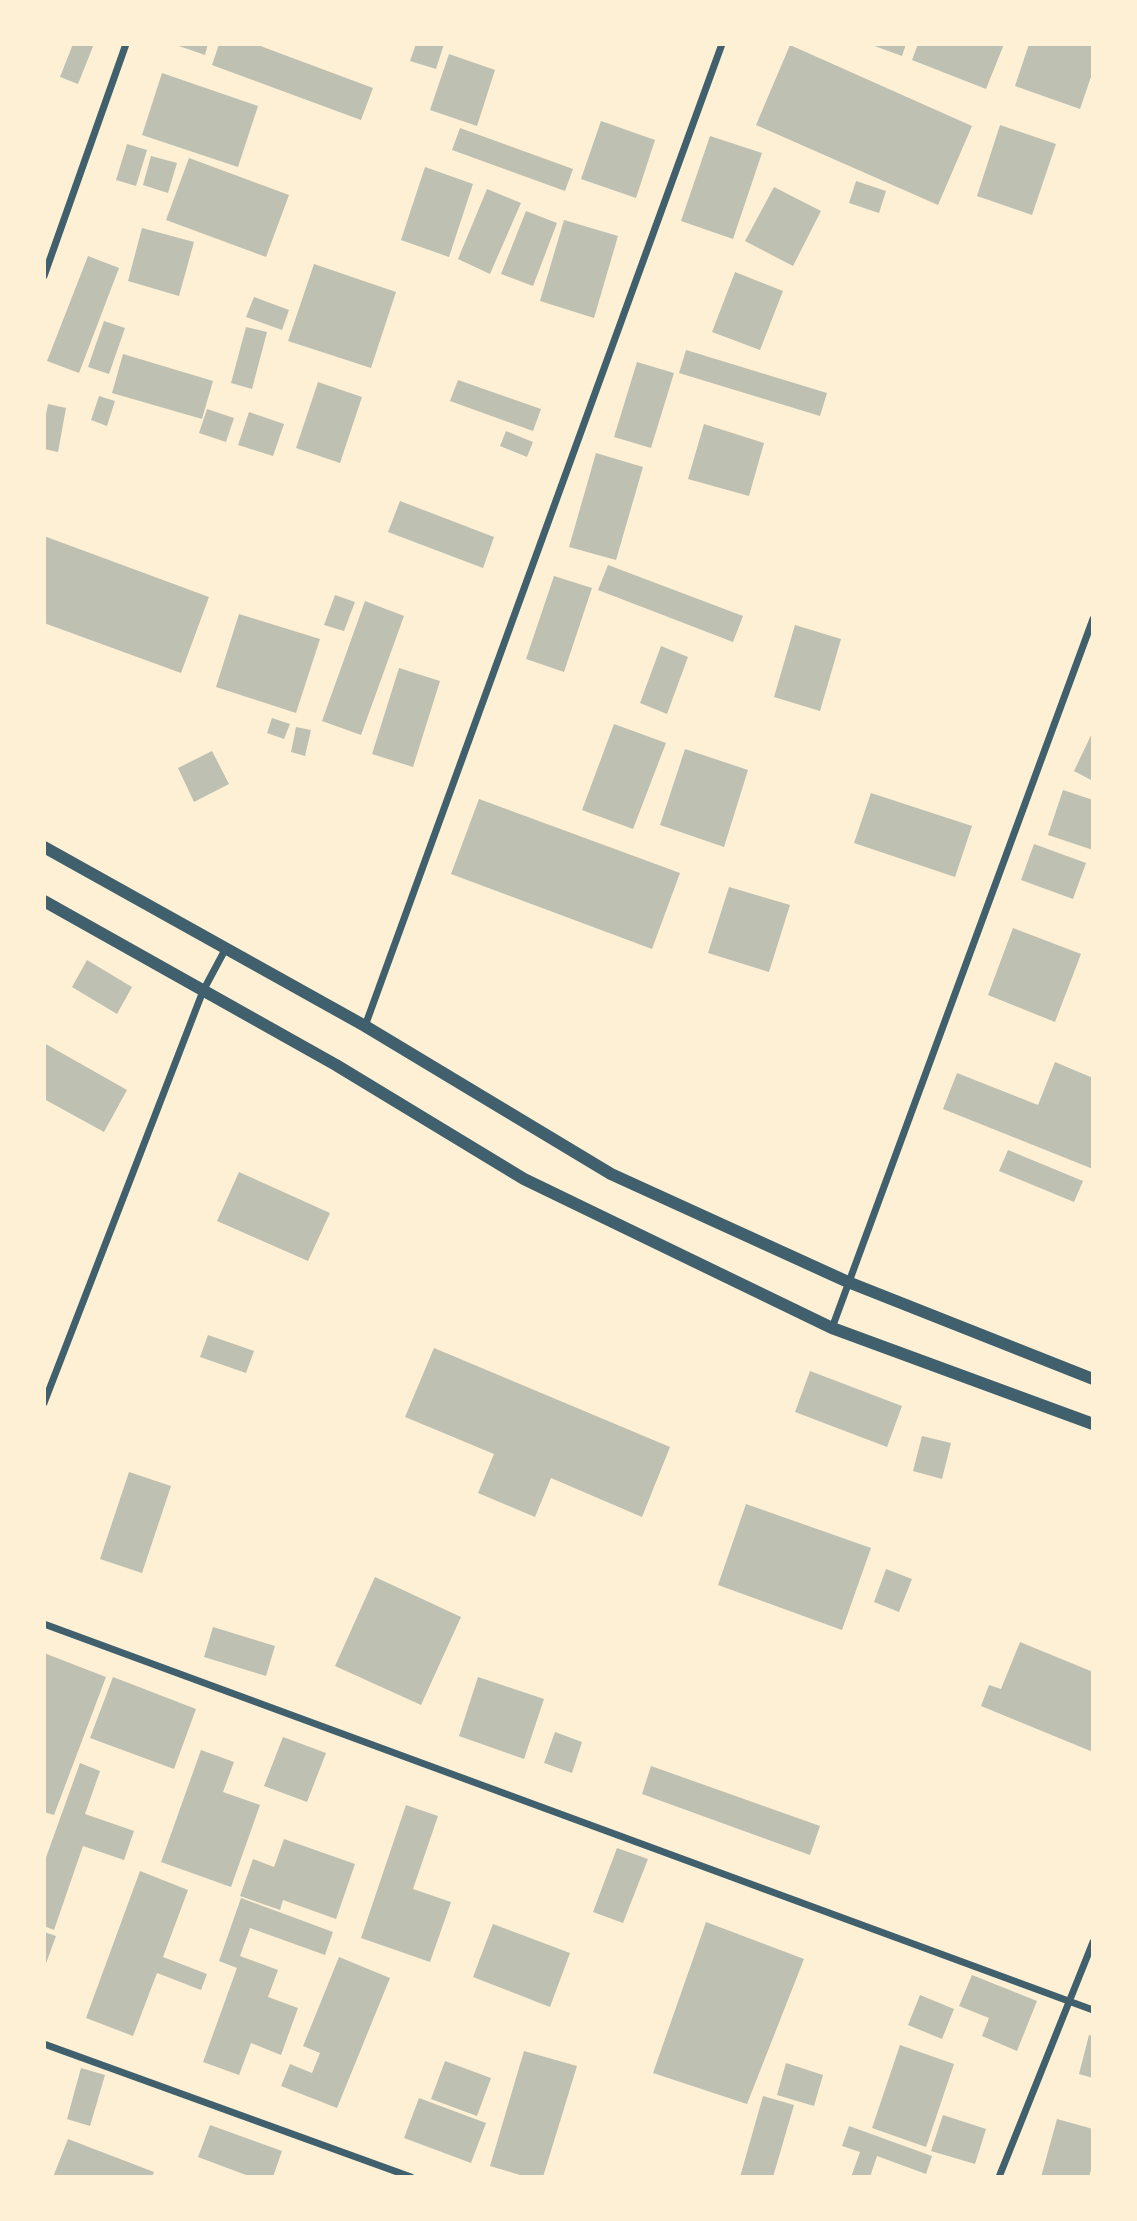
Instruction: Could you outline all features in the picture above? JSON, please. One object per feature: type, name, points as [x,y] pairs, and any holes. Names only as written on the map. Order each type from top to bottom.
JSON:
[{"type":"street","points":[[44,276],[126,44]]},
{"type":"street","points":[[365,1026],[722,44]]},
{"type":"street","points":[[832,1328],[1093,619]]},
{"type":"street","points":[[44,847],[365,1026],[611,1174],[848,1282],[1093,1379]]},
{"type":"street","points":[[44,901],[335,1065],[524,1180],[832,1328],[1093,1424]]},
{"type":"street","points":[[44,1403],[203,991],[226,948]]},
{"type":"street","points":[[44,1624],[1093,2010]]},
{"type":"street","points":[[999,2177],[1093,1942]]},
{"type":"street","points":[[44,2044],[411,2177]]},
{"type":"building","points":[[73,44],[94,44],[78,84],[60,77]]},
{"type":"building","points":[[173,44],[208,44],[205,55]]},
{"type":"building","points":[[219,44],[255,44],[373,88],[361,120],[212,65]]},
{"type":"building","points":[[416,44],[444,44],[436,69],[410,61]]},
{"type":"building","points":[[869,44],[906,44],[902,56]]},
{"type":"building","points":[[918,44],[1004,44],[986,89],[912,60]]},
{"type":"building","points":[[1029,44],[1093,44],[1093,71],[1080,109],[1015,86]]},
{"type":"building","points":[[790,45],[972,126],[938,205],[756,125]]},
{"type":"building","points":[[449,54],[495,70],[477,126],[430,110]]},
{"type":"building","points":[[162,73],[258,106],[238,167],[142,135]]},
{"type":"building","points":[[601,121],[655,140],[636,198],[581,179]]},
{"type":"building","points":[[1000,125],[1056,144],[1032,215],[977,196]]},
{"type":"building","points":[[460,128],[573,169],[565,191],[452,150]]},
{"type":"building","points":[[710,136],[762,153],[733,239],[681,221]]},
{"type":"building","points":[[127,144],[147,150],[136,186],[116,180]]},
{"type":"building","points":[[151,156],[177,163],[168,193],[143,185]]},
{"type":"building","points":[[189,158],[289,195],[266,257],[166,220]]},
{"type":"building","points":[[425,167],[473,184],[449,257],[401,240]]},
{"type":"building","points":[[856,181],[886,191],[879,213],[849,203]]},
{"type":"building","points":[[774,187],[821,211],[793,266],[745,241]]},
{"type":"building","points":[[487,189],[521,203],[490,274],[458,259]]},
{"type":"building","points":[[526,211],[557,223],[533,286],[501,274]]},
{"type":"building","points":[[564,220],[618,236],[594,318],[540,301]]},
{"type":"building","points":[[142,228],[194,242],[179,296],[128,281]]},
{"type":"building","points":[[88,256],[119,268],[79,373],[47,361]]},
{"type":"building","points":[[314,264],[396,292],[371,368],[288,341]]},
{"type":"building","points":[[735,272],[783,291],[760,350],[712,332]]},
{"type":"building","points":[[254,297],[289,310],[282,330],[246,317]]},
{"type":"building","points":[[104,321],[125,328],[109,374],[88,367]]},
{"type":"building","points":[[246,327],[267,332],[252,389],[231,383]]},
{"type":"building","points":[[686,350],[827,393],[820,416],[679,373]]},
{"type":"building","points":[[123,354],[213,381],[202,419],[112,393]]},
{"type":"building","points":[[637,362],[674,373],[651,448],[614,437]]},
{"type":"building","points":[[458,380],[541,409],[533,431],[450,401]]},
{"type":"building","points":[[318,382],[362,397],[340,463],[296,448]]},
{"type":"building","points":[[99,396],[115,401],[107,426],[91,420]]},
{"type":"building","points":[[48,404],[66,408],[58,452],[44,449],[44,425]]},
{"type":"building","points":[[207,409],[234,418],[226,442],[199,433]]},
{"type":"building","points":[[249,412],[284,424],[273,456],[238,445]]},
{"type":"building","points":[[704,424],[764,443],[749,496],[688,479]]},
{"type":"building","points":[[506,431],[533,442],[527,457],[500,446]]},
{"type":"building","points":[[596,453],[643,467],[616,560],[569,547]]},
{"type":"building","points":[[400,501],[494,537],[483,568],[388,532]]},
{"type":"building","points":[[44,536],[209,597],[181,673],[44,623]]},
{"type":"building","points":[[608,565],[743,616],[733,642],[598,590]]},
{"type":"building","points":[[554,576],[592,588],[564,672],[526,659]]},
{"type":"building","points":[[335,595],[355,602],[344,631],[324,625]]},
{"type":"building","points":[[365,601],[404,616],[361,735],[322,721]]},
{"type":"building","points":[[239,614],[320,639],[296,713],[216,687]]},
{"type":"building","points":[[795,625],[841,639],[820,711],[774,697]]},
{"type":"building","points":[[661,646],[688,657],[667,714],[640,703]]},
{"type":"building","points":[[399,668],[440,681],[413,767],[372,754]]},
{"type":"building","points":[[272,718],[290,724],[284,739],[267,733]]},
{"type":"building","points":[[614,724],[666,743],[633,829],[582,810]]},
{"type":"building","points":[[296,727],[311,730],[305,756],[291,752]]},
{"type":"building","points":[[1093,731],[1093,781],[1074,771]]},
{"type":"building","points":[[685,749],[748,770],[724,847],[660,825]]},
{"type":"building","points":[[212,751],[229,784],[194,802],[178,768]]},
{"type":"building","points":[[1063,790],[1093,800],[1093,850],[1048,835]]},
{"type":"building","points":[[871,793],[972,826],[955,877],[854,843]]},
{"type":"building","points":[[479,799],[680,873],[652,949],[451,874]]},
{"type":"building","points":[[1034,844],[1086,863],[1073,899],[1021,880]]},
{"type":"building","points":[[729,887],[790,905],[769,972],[708,953]]},
{"type":"building","points":[[1013,928],[1081,954],[1055,1022],[988,995]]},
{"type":"building","points":[[87,960],[132,987],[117,1014],[72,987]]},
{"type":"building","points":[[44,1043],[127,1090],[104,1132],[44,1099]]},
{"type":"building","points":[[1055,1062],[1093,1078],[1093,1169],[943,1109],[957,1073],[1038,1105]]},
{"type":"building","points":[[1008,1150],[1083,1181],[1074,1202],[999,1171]]},
{"type":"building","points":[[239,1172],[330,1213],[308,1261],[217,1221]]},
{"type":"building","points":[[208,1335],[254,1351],[246,1373],[200,1357]]},
{"type":"building","points":[[434,1348],[670,1447],[642,1517],[551,1478],[535,1517],[478,1493],[494,1454],[405,1417]]},
{"type":"building","points":[[810,1371],[902,1406],[887,1447],[795,1412]]},
{"type":"building","points":[[922,1436],[951,1443],[942,1479],[913,1471]]},
{"type":"building","points":[[129,1472],[171,1486],[142,1573],[100,1559]]},
{"type":"building","points":[[746,1504],[871,1548],[842,1630],[718,1585]]},
{"type":"building","points":[[886,1569],[912,1579],[899,1612],[874,1602]]},
{"type":"building","points":[[375,1577],[461,1617],[421,1705],[335,1666]]},
{"type":"building","points":[[213,1627],[275,1646],[266,1676],[204,1657]]},
{"type":"building","points":[[1020,1642],[1093,1672],[1093,1752],[981,1706],[989,1685],[1001,1689]]},
{"type":"building","points":[[44,1653],[106,1677],[54,1815],[44,1812]]},
{"type":"building","points":[[113,1677],[196,1709],[174,1769],[90,1738]]},
{"type":"building","points":[[478,1677],[544,1699],[524,1759],[459,1736]]},
{"type":"building","points":[[555,1732],[582,1742],[572,1773],[544,1763]]},
{"type":"building","points":[[283,1737],[326,1753],[307,1802],[264,1786]]},
{"type":"building","points":[[201,1750],[234,1762],[223,1792],[260,1805],[231,1887],[161,1862]]},
{"type":"building","points":[[80,1763],[100,1771],[85,1814],[134,1831],[124,1860],[83,1846],[54,1930],[44,1926],[44,1863]]},
{"type":"building","points":[[651,1766],[820,1826],[810,1855],[642,1794]]},
{"type":"building","points":[[406,1805],[438,1816],[413,1889],[451,1902],[430,1962],[361,1938]]},
{"type":"building","points":[[284,1839],[355,1864],[336,1919],[283,1900],[280,1910],[240,1896],[253,1859],[274,1867]]},
{"type":"building","points":[[617,1848],[648,1859],[623,1923],[593,1912]]},
{"type":"building","points":[[140,1871],[188,1890],[163,1957],[207,1974],[201,1990],[157,1973],[133,2036],[86,2018]]},
{"type":"building","points":[[241,1898],[333,1932],[325,1955],[250,1928],[240,1956],[278,1970],[268,1997],[298,2008],[281,2055],[251,2043],[239,2075],[203,2062],[237,1968],[219,1961]]},
{"type":"building","points":[[706,1922],[804,1959],[747,2104],[653,2073]]},
{"type":"building","points":[[493,1924],[570,1953],[550,2007],[473,1977]]},
{"type":"building","points":[[44,1932],[56,1936],[44,1969]]},
{"type":"building","points":[[339,1957],[390,1978],[337,2108],[281,2086],[290,2064],[312,2073],[320,2053],[303,2046]]},
{"type":"building","points":[[972,1975],[1037,2001],[1017,2051],[982,2036],[989,2018],[959,2006]]},
{"type":"building","points":[[920,1995],[954,2009],[942,2039],[908,2025]]},
{"type":"building","points":[[1089,2035],[1093,2036],[1093,2078],[1079,2074]]},
{"type":"building","points":[[900,2045],[954,2064],[926,2147],[872,2128]]},
{"type":"building","points":[[524,2051],[577,2066],[543,2177],[527,2177],[490,2166]]},
{"type":"building","points":[[445,2061],[491,2078],[477,2116],[431,2099]]},
{"type":"building","points":[[786,2063],[823,2075],[814,2106],[777,2095]]},
{"type":"building","points":[[81,2068],[105,2075],[90,2126],[67,2119]]},
{"type":"building","points":[[763,2096],[794,2105],[773,2177],[740,2177]]},
{"type":"building","points":[[419,2098],[486,2123],[471,2163],[404,2138]]},
{"type":"building","points":[[943,2115],[986,2129],[975,2164],[931,2151]]},
{"type":"building","points":[[1057,2119],[1093,2129],[1093,2163],[1089,2177],[1041,2177]]},
{"type":"building","points":[[210,2125],[282,2151],[273,2177],[245,2177],[246,2175],[198,2157]]},
{"type":"building","points":[[849,2126],[932,2156],[926,2174],[877,2156],[870,2177],[851,2177],[860,2152],[842,2146]]},
{"type":"building","points":[[68,2139],[154,2172],[152,2177],[53,2177]]}]
